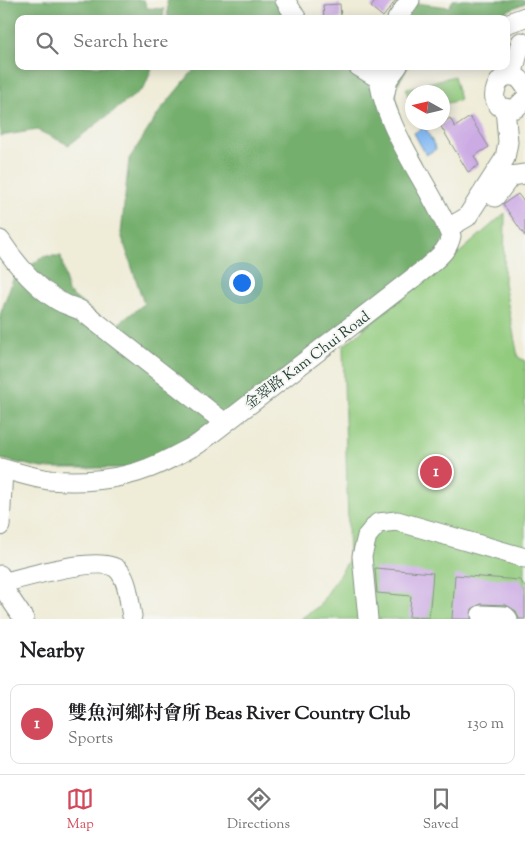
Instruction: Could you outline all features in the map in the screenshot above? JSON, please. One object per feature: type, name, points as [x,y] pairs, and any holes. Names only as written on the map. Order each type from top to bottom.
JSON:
[{"type":"street","points":[[285,0],[294,15]]},
{"type":"street","points":[[400,15],[410,0]]},
{"type":"street","points":[[510,23],[525,17]]},
{"type":"street","points":[[521,42],[519,81],[507,77],[498,82],[494,92],[497,102],[505,108],[516,108],[525,99]]},
{"type":"street","points":[[384,101],[388,79],[395,70]]},
{"type":"street","points":[[377,72],[384,101],[394,128],[452,226],[467,216],[511,175],[505,108]]},
{"type":"street","points":[[507,130],[525,163]]},
{"type":"street","name":"金翠路 Kam Chui Road","points":[[1,469],[47,480],[75,481],[118,476],[148,469],[198,444],[426,268],[450,245],[452,226]]},
{"type":"street","points":[[0,240],[10,256],[35,283],[59,301],[82,311],[226,423]]},
{"type":"street","points":[[0,526],[1,469]]},
{"type":"street","points":[[368,619],[362,556],[367,536],[378,523],[397,522],[525,558]]},
{"type":"street","points":[[24,619],[1,579],[93,563],[113,564],[120,571],[127,585],[132,616]]},
{"type":"street","points":[[481,615],[505,616],[508,619]]},
{"type":"green space","points":[[0,0],[144,0],[147,8],[164,9],[163,15],[15,15],[15,70],[151,70],[144,88],[69,145],[37,130],[0,136]]},
{"type":"green space","points":[[167,0],[279,0],[288,15],[168,15]]},
{"type":"green space","points":[[453,0],[525,0],[525,3],[497,15],[408,15],[415,3],[449,7]]},
{"type":"green space","points":[[194,70],[406,70],[395,88],[400,125],[451,224],[458,254],[365,328],[339,326],[208,431],[138,468],[42,468],[0,459],[0,315],[13,279],[44,256],[61,256],[68,292],[113,328],[144,304],[121,234],[129,159],[162,108]]},
{"type":"green space","points":[[454,76],[460,100],[450,102],[450,85],[421,85]]},
{"type":"green space","points":[[505,213],[504,283],[518,357],[525,361],[525,619],[300,619],[319,606],[349,560],[343,346],[458,254]]},
{"type":"water","points":[[420,130],[426,130],[436,149],[426,155],[414,133]]},
{"type":"building","points":[[376,0],[396,0],[385,15],[381,15],[371,7]]},
{"type":"building","points":[[340,4],[341,15],[324,15],[323,5]]},
{"type":"building","points":[[470,117],[489,147],[474,156],[479,165],[468,172],[443,130],[450,130],[450,118],[455,127]]},
{"type":"building","points":[[518,194],[525,203],[525,236],[503,204]]},
{"type":"building","points":[[375,568],[433,573],[429,618],[409,617],[411,596],[377,593]]},
{"type":"building","points":[[455,575],[520,580],[525,587],[525,619],[519,619],[516,611],[506,605],[481,604],[472,609],[471,619],[452,619]]},
{"type":"place","name":"雙魚河鄉村會所 Beas River Country Club","points":[[436,472]]}]
